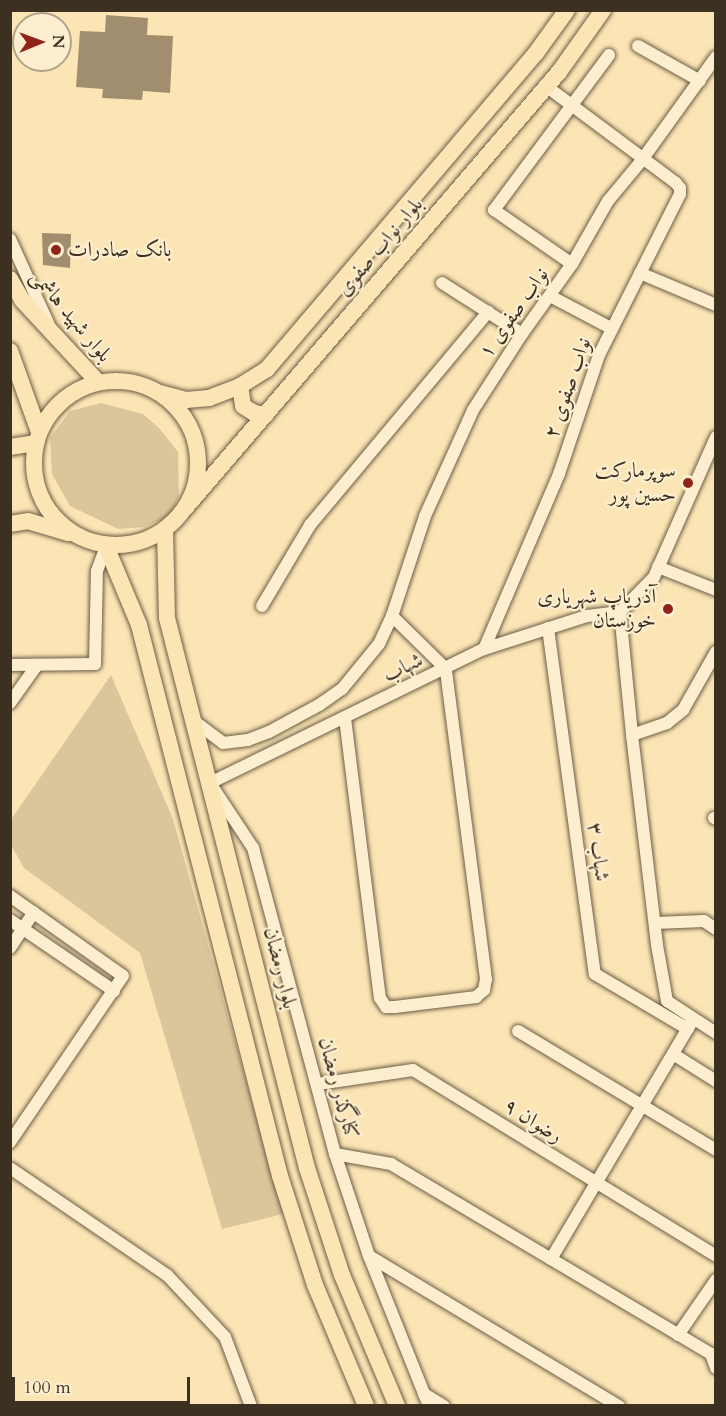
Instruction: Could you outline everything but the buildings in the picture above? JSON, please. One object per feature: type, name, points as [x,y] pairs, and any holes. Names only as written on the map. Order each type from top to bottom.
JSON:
[{"type":"main road","name":"بلوار نواب صفوی","points":[[160,393],[186,400],[209,398],[240,386],[267,369],[536,53],[567,10]]},
{"type":"main road","name":"بلوار نواب صفوی","points":[[186,507],[546,86],[603,10]]},
{"type":"main road","name":"بلوار شهید هاشمی","points":[[10,279],[22,300],[98,382]]},
{"type":"main road","points":[[10,351],[37,438]]},
{"type":"main road","points":[[10,524],[28,521],[106,546],[137,543],[165,530],[186,507],[197,477],[197,445],[184,415],[160,393],[144,385],[121,380],[98,382],[73,392],[52,409],[37,438],[33,470],[39,495],[53,518],[74,535]]},
{"type":"main road","points":[[240,386],[243,406],[254,413],[266,415]]},
{"type":"main road","points":[[10,447],[37,438]]},
{"type":"main road","name":"بلوار رمضان","points":[[165,530],[167,618],[307,1168],[342,1275],[397,1406]]},
{"type":"main road","points":[[106,546],[139,625],[280,1176],[315,1285],[366,1406]]},
{"type":"main road","points":[[223,947],[250,940]]},
{"type":"street","points":[[638,46],[700,81]]},
{"type":"street","points":[[572,264],[494,210],[570,104],[609,55]]},
{"type":"street","name":"نواب صفوی ۱","points":[[194,721],[223,743],[248,740],[290,721],[342,689],[379,644],[392,616],[425,516],[473,410],[522,334],[572,264],[608,201],[642,160],[716,57]]},
{"type":"street","name":"نواب صفوی ۲","points":[[484,649],[559,474],[583,397],[611,328],[680,194],[680,188],[676,183],[642,160],[546,86]]},
{"type":"street","points":[[10,239],[54,337]]},
{"type":"street","points":[[640,273],[716,305]]},
{"type":"street","points":[[442,283],[522,334]]},
{"type":"street","points":[[550,296],[611,328]]},
{"type":"street","points":[[262,606],[310,525],[488,312]]},
{"type":"street","points":[[716,437],[654,577],[620,612],[657,945],[667,1001],[691,1024],[716,1033]]},
{"type":"street","points":[[10,665],[95,664],[97,571],[106,546]]},
{"type":"street","points":[[658,567],[716,590]]},
{"type":"street","name":"شهاب","points":[[210,783],[484,649],[587,616],[620,612]]},
{"type":"street","points":[[345,718],[380,998],[386,1007],[395,1007],[476,997],[484,990],[485,968],[446,669],[392,616]]},
{"type":"street","name":"شهاب ۳","points":[[548,628],[595,974],[691,1024]]},
{"type":"street","points":[[632,735],[667,723],[683,710],[716,652]]},
{"type":"street","points":[[10,703],[37,665]]},
{"type":"street","name":"کنارگذر رمضان","points":[[210,783],[253,848],[335,1154],[369,1256],[427,1400]]},
{"type":"street","points":[[10,896],[123,976],[10,1142]]},
{"type":"street","points":[[10,948],[34,912]]},
{"type":"street","points":[[10,920],[114,991]]},
{"type":"street","points":[[655,923],[704,921],[716,929]]},
{"type":"street","points":[[550,1259],[691,1024]]},
{"type":"street","points":[[518,1031],[716,1150]]},
{"type":"street","points":[[673,1054],[716,1081]]},
{"type":"street","name":"رضوان ۹","points":[[318,1084],[413,1070],[716,1256]]},
{"type":"street","points":[[335,1154],[391,1164],[711,1354],[716,1368]]},
{"type":"street","points":[[10,1168],[167,1275],[225,1337],[251,1406]]},
{"type":"street","points":[[369,1256],[619,1406]]},
{"type":"street","points":[[678,1335],[716,1280]]},
{"type":"street","points":[[427,1400],[444,1406]]},
{"type":"shaded area","points":[[101,403],[143,414],[159,428],[178,452],[179,496],[170,516],[144,527],[118,529],[70,506],[52,474],[50,438],[70,411]]},
{"type":"shaded area","points":[[111,675],[173,819],[283,1214],[222,1229],[140,953],[24,868],[11,845],[10,821]]},
{"type":"place","name":"بانک صادرات","points":[[56,250]]},
{"type":"place","name":"سوپرمارکت حسین پور","points":[[688,483]]},
{"type":"place","name":"آذریاپ شهریاری خوزستان","points":[[668,609]]}]
